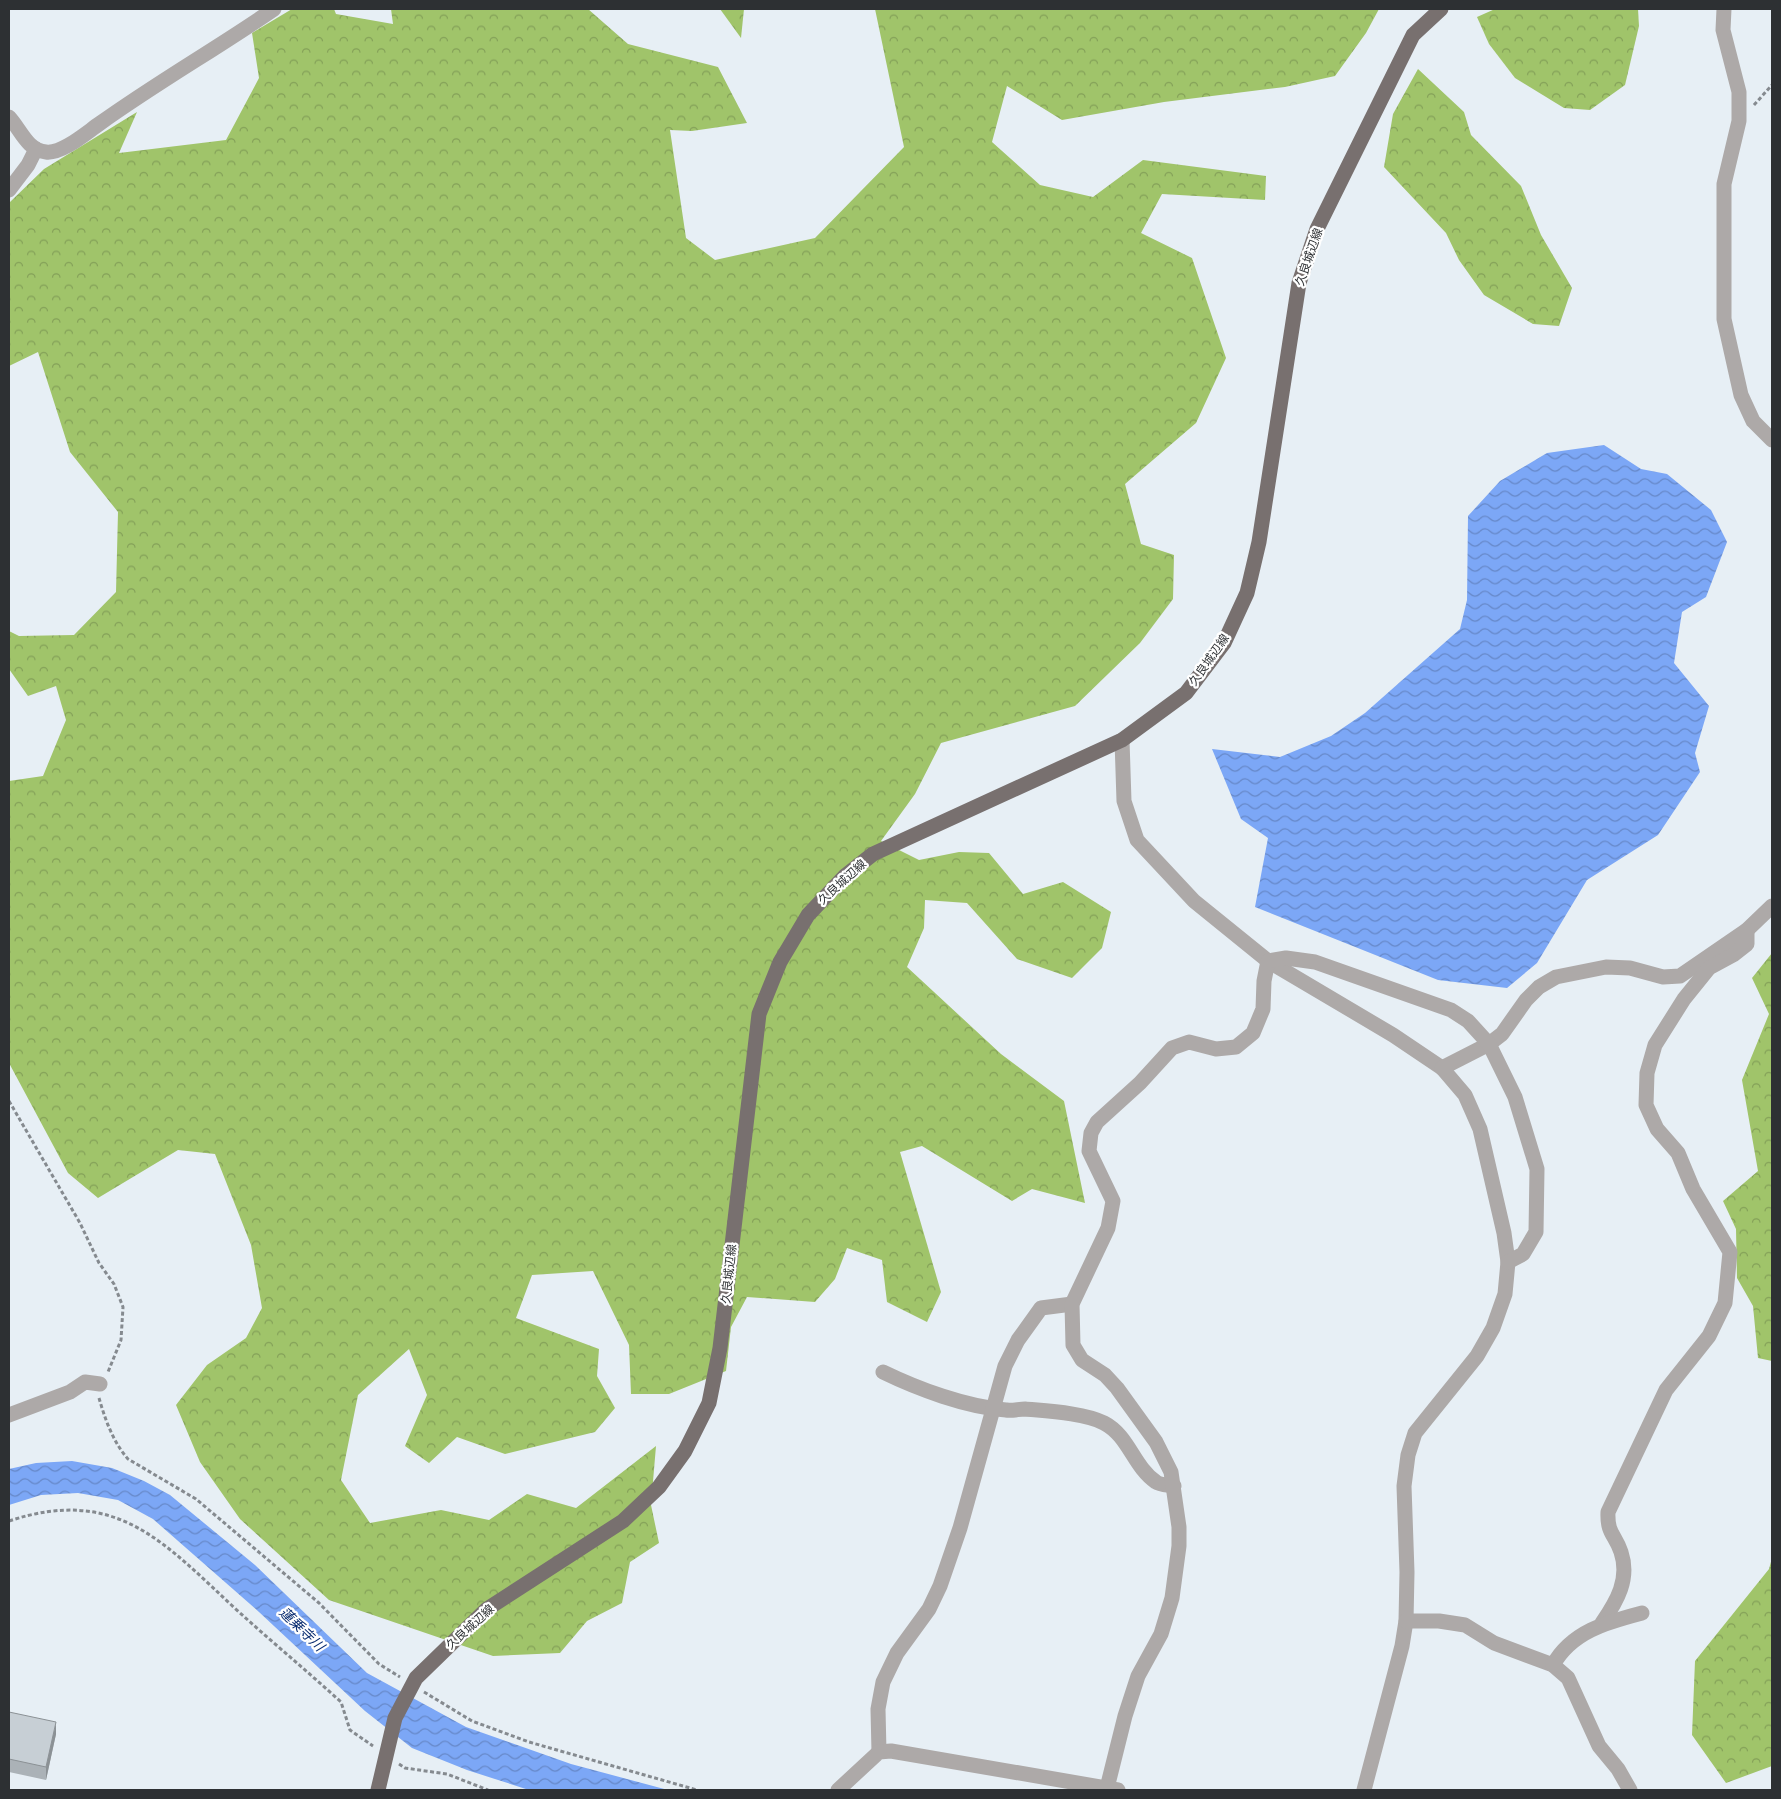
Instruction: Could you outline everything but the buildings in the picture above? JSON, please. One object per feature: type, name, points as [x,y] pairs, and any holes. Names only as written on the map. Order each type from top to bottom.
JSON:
[{"type":"main road","name":"久良城辺線","points":[[378,1790],[390,1763],[394,1718],[414,1683],[487,1609],[623,1521],[659,1487],[685,1451],[709,1403],[720,1348],[759,1014],[780,962],[808,915],[845,876],[873,854],[1122,740],[1186,693],[1224,643],[1247,593],[1259,542],[1299,283],[1317,229],[1413,35],[1441,9]]},
{"type":"street","points":[[9,117],[25,140],[36,149],[48,152],[69,145],[129,102],[274,9]]},
{"type":"street","points":[[1724,9],[1723,30],[1739,92],[1739,121],[1724,184],[1724,319],[1741,395],[1753,421],[1772,440]]},
{"type":"street","points":[[9,190],[28,165],[36,149]]},
{"type":"street","points":[[1122,740],[1124,801],[1137,840],[1194,901],[1268,961],[1393,1035],[1442,1068],[1465,1095],[1480,1130],[1504,1232],[1508,1262],[1505,1294],[1493,1328],[1477,1356],[1415,1433],[1408,1456],[1404,1486],[1407,1572],[1406,1621],[1402,1646],[1364,1790]]},
{"type":"street","points":[[1442,1068],[1490,1044],[1502,1034],[1526,1000],[1539,987],[1556,978],[1606,967],[1630,968],[1663,976],[1680,976],[1747,930],[1772,906]]},
{"type":"street","points":[[1602,1623],[1617,1601],[1625,1575],[1621,1552],[1608,1527],[1608,1512],[1666,1390],[1709,1336],[1725,1303],[1730,1252],[1693,1189],[1678,1153],[1657,1129],[1646,1105],[1648,1073],[1655,1045],[1684,999],[1709,968],[1733,956],[1747,944],[1747,930]]},
{"type":"street","points":[[1268,961],[1286,958],[1315,962],[1451,1010],[1468,1021],[1490,1044],[1515,1097],[1537,1170],[1536,1232],[1524,1254],[1508,1262]]},
{"type":"street","points":[[838,1790],[879,1752],[891,1751],[1113,1789],[1125,1716],[1135,1684],[1161,1634],[1172,1598],[1179,1546],[1179,1527],[1171,1472],[1156,1442],[1117,1388],[1105,1375],[1082,1360],[1073,1345],[1072,1304],[1108,1228],[1113,1201],[1089,1151],[1091,1133],[1097,1122],[1140,1083],[1172,1048],[1188,1042],[1216,1049],[1236,1047],[1253,1032],[1263,1009],[1264,981],[1268,961]]},
{"type":"street","points":[[879,1752],[878,1709],[883,1682],[897,1653],[929,1609],[940,1586],[960,1528],[1005,1366],[1018,1340],[1041,1308],[1072,1304]]},
{"type":"street","points":[[883,1372],[933,1394],[993,1408],[1007,1411],[1032,1410],[1081,1416],[1103,1422],[1123,1437],[1141,1467],[1157,1483],[1174,1486]]},
{"type":"street","points":[[9,1415],[70,1392],[85,1382],[100,1384]]},
{"type":"street","points":[[1554,1665],[1571,1642],[1602,1623],[1642,1613]]},
{"type":"street","points":[[1406,1621],[1439,1621],[1465,1625],[1494,1643],[1554,1665],[1568,1678],[1599,1746],[1618,1770],[1630,1790]]},
{"type":"path","points":[[9,1101],[80,1223],[99,1263],[114,1284],[123,1307],[121,1340],[112,1365],[100,1384],[98,1395],[104,1416],[120,1450],[128,1459],[196,1499],[319,1604],[380,1664],[414,1683],[472,1721],[529,1742],[698,1790]]},
{"type":"path","points":[[9,1521],[30,1514],[67,1510],[102,1514],[125,1520],[162,1541],[341,1702],[350,1730],[374,1747]]},
{"type":"path","points":[[390,1763],[405,1768],[447,1774],[488,1790]]},
{"type":"green space","points":[[292,9],[334,9],[336,14],[393,24],[391,9],[588,9],[628,44],[718,67],[747,123],[692,131],[670,130],[686,238],[715,260],[815,238],[904,147],[875,9],[1379,9],[1366,33],[1335,76],[1285,87],[1164,102],[1062,120],[1007,86],[992,142],[1040,185],[1093,197],[1143,160],[1266,176],[1265,200],[1162,194],[1141,233],[1192,258],[1226,358],[1196,423],[1125,484],[1141,544],[1174,555],[1173,599],[1140,643],[1075,706],[941,743],[915,794],[881,841],[919,860],[959,852],[989,853],[1023,894],[1063,882],[1111,912],[1102,948],[1072,978],[1017,959],[967,903],[925,900],[924,928],[907,967],[1001,1054],[1064,1101],[1085,1203],[1032,1189],[1012,1201],[922,1146],[900,1152],[941,1292],[927,1322],[887,1302],[882,1260],[847,1248],[835,1279],[815,1302],[747,1297],[731,1327],[726,1371],[669,1394],[631,1394],[629,1345],[593,1271],[532,1275],[516,1318],[599,1349],[597,1376],[615,1408],[595,1432],[505,1454],[457,1437],[429,1463],[405,1446],[427,1395],[409,1349],[358,1395],[341,1480],[370,1523],[441,1510],[489,1520],[527,1494],[576,1508],[656,1446],[651,1505],[659,1543],[630,1562],[622,1603],[587,1621],[560,1653],[493,1656],[329,1600],[240,1519],[200,1462],[176,1405],[207,1365],[246,1338],[262,1308],[251,1245],[215,1154],[178,1150],[98,1198],[68,1173],[9,1063],[9,781],[43,776],[66,720],[56,686],[28,696],[9,669],[9,631],[19,636],[74,635],[116,592],[118,512],[70,452],[38,352],[9,366],[9,203],[44,169],[137,112],[119,153],[226,140],[259,78],[252,33]]},
{"type":"green space","points":[[720,9],[744,9],[741,38]]},
{"type":"green space","points":[[1495,9],[1638,9],[1639,26],[1625,85],[1590,110],[1564,108],[1515,78],[1489,44],[1477,17]]},
{"type":"green space","points":[[1418,69],[1464,112],[1471,135],[1521,186],[1541,235],[1572,288],[1559,326],[1533,324],[1484,295],[1459,260],[1446,233],[1384,167],[1393,114]]},
{"type":"green space","points":[[1772,953],[1772,1361],[1758,1358],[1753,1306],[1737,1278],[1736,1229],[1723,1201],[1758,1171],[1742,1080],[1769,1014],[1752,978]]},
{"type":"green space","points":[[1772,1558],[1772,1766],[1726,1783],[1692,1735],[1695,1661],[1769,1569]]},
{"type":"water","points":[[1604,445],[1641,469],[1667,474],[1711,510],[1727,542],[1706,597],[1682,612],[1674,663],[1709,706],[1695,753],[1700,772],[1658,835],[1587,880],[1537,963],[1507,988],[1438,980],[1255,907],[1268,838],[1241,819],[1212,749],[1280,757],[1331,736],[1365,713],[1460,629],[1467,600],[1468,516],[1500,481],[1547,453]]},
{"type":"water","name":"蓮乗寺川","points":[[72,1461],[112,1468],[144,1481],[170,1495],[255,1565],[367,1673],[466,1727],[571,1764],[668,1790],[529,1790],[467,1770],[412,1748],[365,1711],[259,1612],[153,1519],[118,1500],[78,1493],[41,1495],[9,1505],[9,1469],[36,1463]]}]
